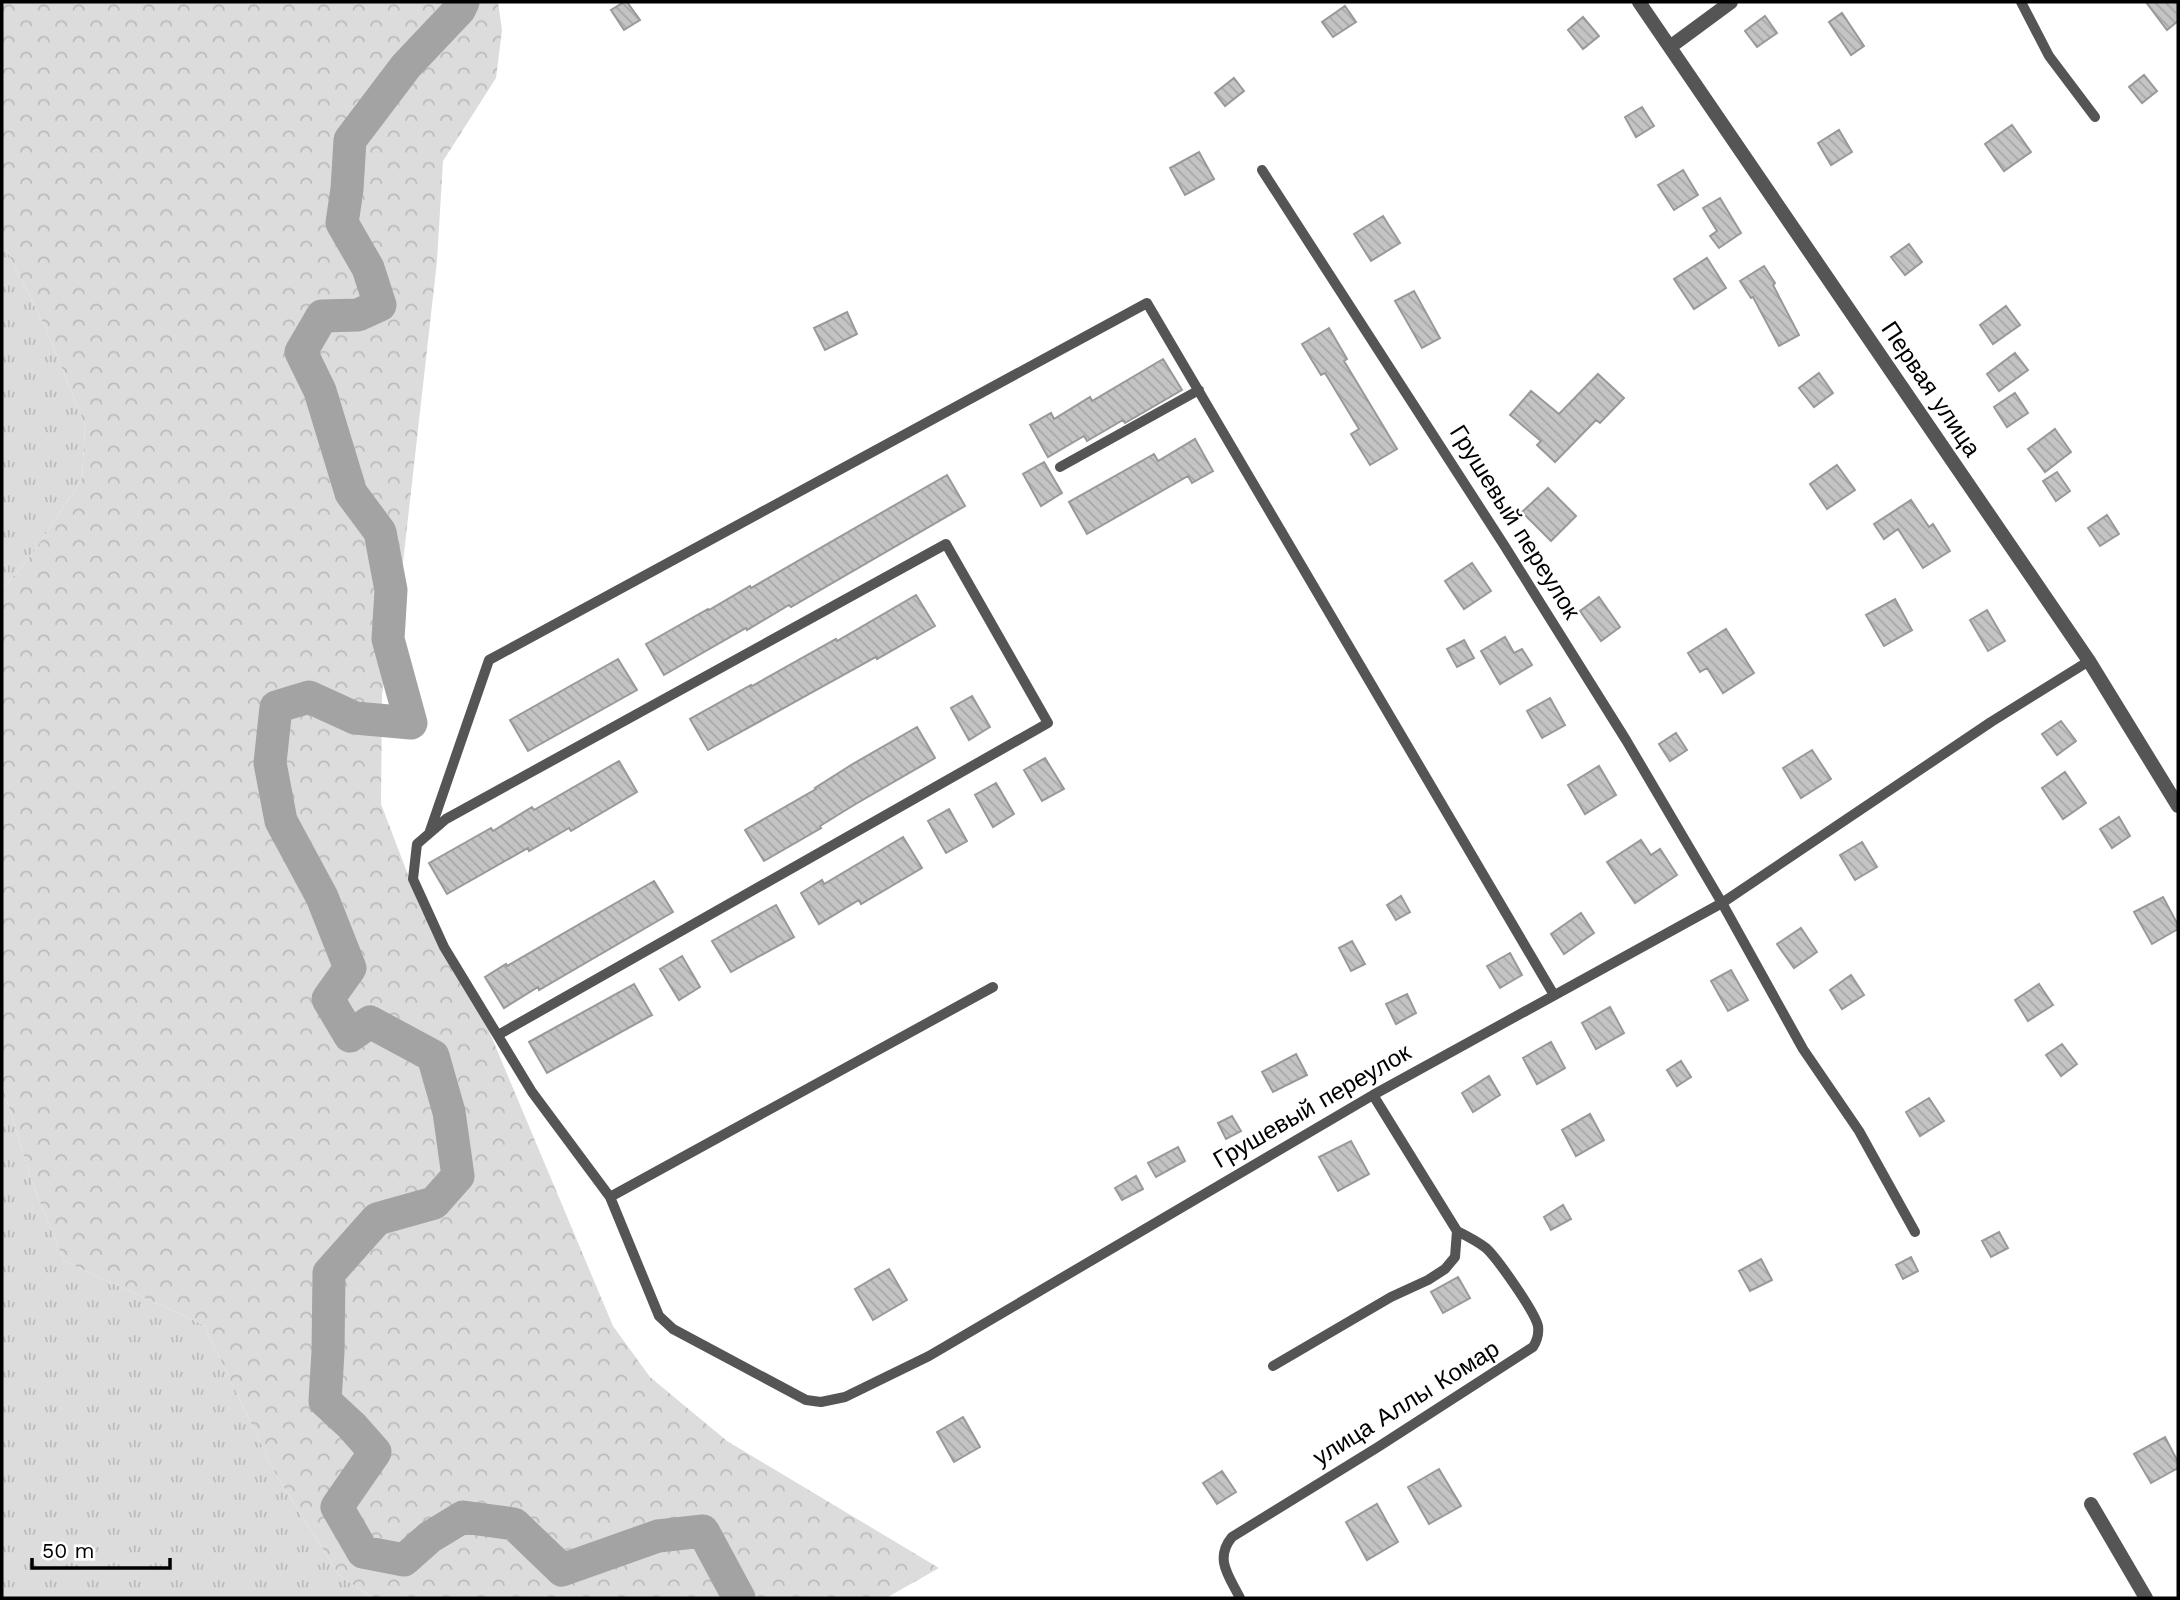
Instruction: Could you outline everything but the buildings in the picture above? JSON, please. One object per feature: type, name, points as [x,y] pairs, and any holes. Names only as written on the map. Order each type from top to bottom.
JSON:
[{"type":"street","name":"Первая улица","points":[[1639,2],[2089,661],[2178,806]]},
{"type":"street","points":[[1670,47],[1731,2]]},
{"type":"street","points":[[2091,1504],[2146,1598]]},
{"type":"lane","points":[[2021,2],[2049,56],[2095,117]]},
{"type":"lane","name":"Грушевый переулок","points":[[1262,170],[1504,545],[1626,740],[1722,902],[1803,1049],[1859,1131],[1915,1232]]},
{"type":"lane","name":"Грушевый переулок","points":[[1199,390],[1147,303],[489,660],[430,833],[417,844],[413,879],[444,947],[532,1092],[610,1197],[659,1316],[673,1329],[806,1400],[821,1402],[845,1397],[929,1356],[1373,1095],[1722,902],[1991,722],[2089,661]]},
{"type":"lane","points":[[1060,467],[1199,390],[1554,995]]},
{"type":"lane","points":[[430,833],[446,820],[946,544],[1048,723],[498,1035]]},
{"type":"lane","points":[[610,1197],[993,987]]},
{"type":"lane","points":[[1273,1366],[1391,1297],[1428,1280],[1445,1269],[1455,1257],[1457,1231],[1373,1095]]},
{"type":"lane","name":"улица Аллы Комар","points":[[1240,1598],[1223,1564],[1225,1546],[1232,1537],[1533,1348],[1538,1338],[1534,1317],[1487,1249],[1457,1231]]},
{"type":"green space","points":[[2,2],[498,2],[502,30],[496,78],[443,161],[437,261],[398,607],[382,694],[381,804],[421,909],[478,1005],[613,1326],[650,1377],[727,1441],[939,1568],[886,1598],[373,1598],[339,1575],[275,1473],[204,1325],[64,1261],[33,1185],[2,1085],[2,590],[33,553],[82,479],[85,425],[45,327],[2,241]]},
{"type":"green space","points":[[2,241],[45,327],[85,425],[82,479],[33,553],[2,590]]},
{"type":"green space","points":[[2,1085],[33,1185],[64,1261],[204,1325],[275,1473],[339,1575],[373,1598],[2,1598]]},
{"type":"waterway","points":[[463,2],[459,10],[406,66],[350,140],[342,223],[368,268],[380,305],[358,315],[322,316],[301,352],[320,391],[351,493],[380,532],[391,590],[388,639],[411,723],[355,718],[309,697],[276,707],[270,763],[281,821],[322,897],[350,968],[328,999],[350,1036],[370,1022],[433,1056],[449,1112],[458,1176],[434,1203],[377,1219],[329,1273],[325,1401],[375,1452],[337,1507],[363,1552],[404,1560],[430,1537],[463,1517],[514,1524],[562,1570],[658,1536],[703,1531],[739,1598]]}]
